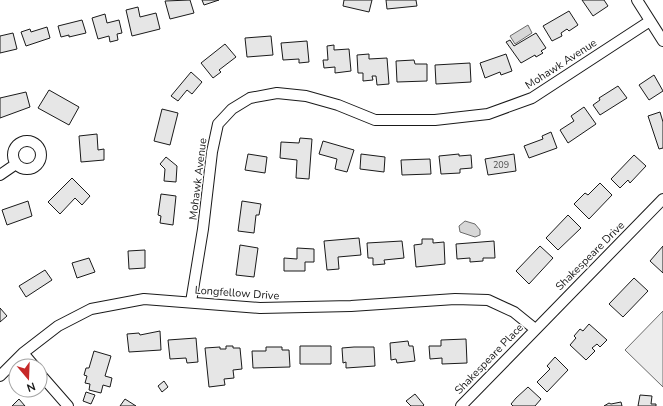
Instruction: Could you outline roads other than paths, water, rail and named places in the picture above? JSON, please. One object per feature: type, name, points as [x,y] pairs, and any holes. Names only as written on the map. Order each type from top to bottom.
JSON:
[{"type":"street","points":[[638,0],[663,41]]},
{"type":"street","name":"Mohawk Avenue","points":[[191,302],[203,229],[212,152],[218,124],[232,109],[250,98],[277,94],[306,96],[338,105],[375,120],[435,120],[488,114],[532,98],[650,20]]},
{"type":"street","points":[[0,175],[16,164]]},
{"type":"street","name":"Shakespeare Drive","points":[[535,329],[663,199]]},
{"type":"street","name":"Longfellow Drive","points":[[0,376],[23,353],[58,326],[91,309],[144,299],[260,308],[351,306],[455,299],[488,300],[514,312],[535,329]]},
{"type":"street","name":"Shakespeare Place","points":[[461,406],[535,329]]},
{"type":"street","points":[[23,353],[27,358]]},
{"type":"street","points":[[48,383],[68,406]]}]
